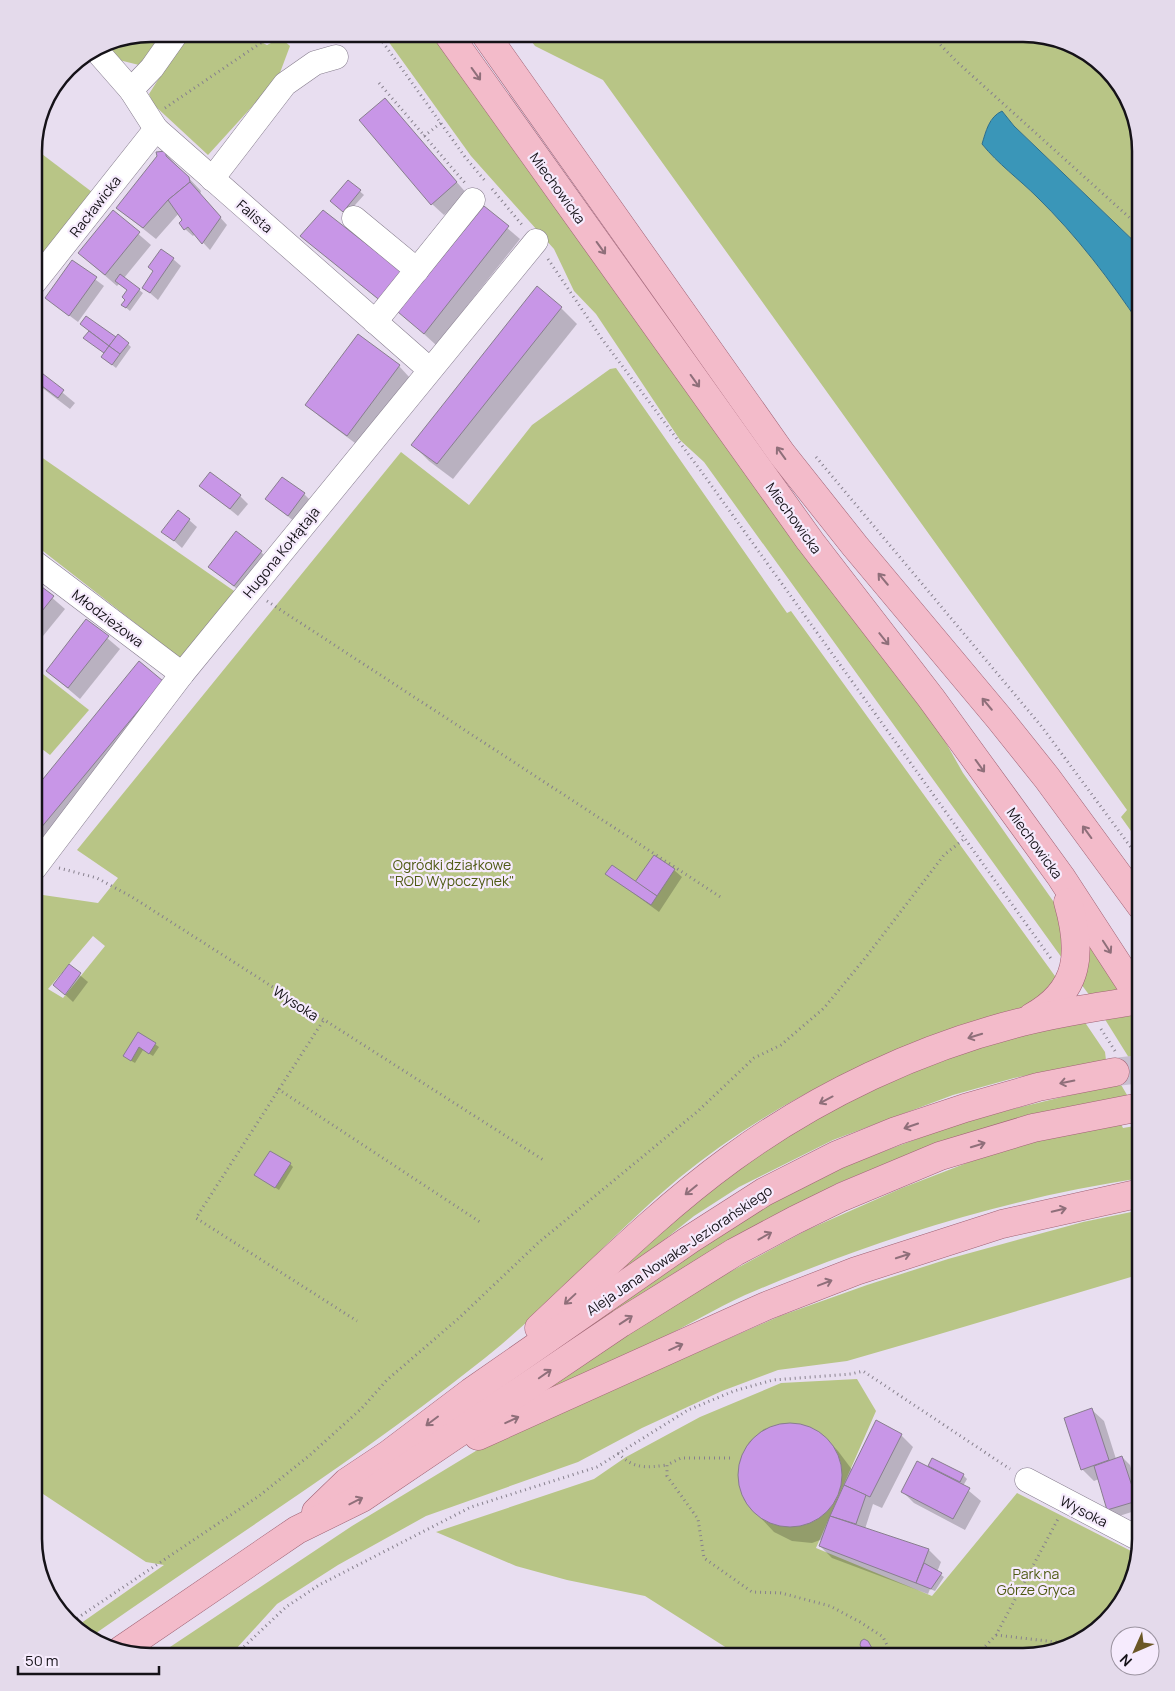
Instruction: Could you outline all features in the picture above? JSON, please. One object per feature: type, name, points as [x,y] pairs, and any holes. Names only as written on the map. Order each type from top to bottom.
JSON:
[{"type":"main road","name":"Miechowicka","points":[[454,43],[804,533],[931,698],[1060,877],[1132,986]]},
{"type":"main road","name":"Miechowicka","points":[[491,43],[782,454],[855,546],[1011,733],[1132,894]]},
{"type":"main road","points":[[1116,872],[1132,891]]},
{"type":"main road","points":[[1021,1022],[1045,1010],[1063,992],[1073,972],[1078,947],[1074,923],[1060,877]]},
{"type":"main road","points":[[471,1392],[641,1232],[733,1157],[789,1121],[870,1078],[918,1056],[1021,1022],[1132,1002]]},
{"type":"main road","name":"Aleja Jana Nowaka-Jeziorańskiego","points":[[297,1530],[347,1482],[389,1454],[471,1392],[689,1240],[764,1192],[804,1171],[896,1131],[1038,1087],[1115,1072]]},
{"type":"main road","name":"Aleja Jana Nowaka-Jeziorańskiego","points":[[127,1646],[297,1530],[362,1498],[621,1323],[735,1252],[795,1220],[858,1190],[940,1156],[1033,1128],[1132,1109]]},
{"type":"main road","points":[[404,1471],[535,1409],[766,1306],[856,1271],[1002,1224],[1132,1195]]},
{"type":"street","points":[[130,90],[152,68],[170,43]]},
{"type":"street","name":"Falista","points":[[101,55],[130,90],[152,124],[429,369]]},
{"type":"street","points":[[212,179],[285,84],[315,63],[336,57]]},
{"type":"street","name":"Racławicka","points":[[43,271],[152,124]]},
{"type":"street","points":[[376,322],[473,200]]},
{"type":"street","points":[[354,218],[417,270]]},
{"type":"street","name":"Hugona Kołłątaja","points":[[42,855],[250,589],[429,369],[536,242]]},
{"type":"street","name":"Młodzieżowa","points":[[43,569],[182,674]]},
{"type":"street","name":"Wysoka","points":[[1027,1480],[1067,1503],[1132,1536]]},
{"type":"path","points":[[152,124],[262,43]]},
{"type":"path","points":[[383,43],[466,157],[536,242],[602,339],[702,471],[1068,983]]},
{"type":"path","points":[[939,43],[957,62],[1132,220]]},
{"type":"path","points":[[379,84],[473,193],[473,200]]},
{"type":"path","points":[[424,136],[441,123]]},
{"type":"path","points":[[810,450],[1037,720],[1132,849]]},
{"type":"path","points":[[250,589],[722,898]]},
{"type":"path","points":[[76,1619],[259,1496],[310,1455],[362,1408],[387,1380],[538,1244],[698,1112],[754,1058],[781,1045],[824,1008],[866,958],[944,855],[964,839]]},
{"type":"path","name":"Wysoka","points":[[42,865],[108,883],[544,1161]]},
{"type":"path","points":[[323,1021],[196,1218],[357,1322]]},
{"type":"path","points":[[278,1090],[480,1222]]},
{"type":"path","points":[[243,1648],[286,1608],[319,1585],[471,1507],[597,1467],[618,1452],[688,1410],[734,1391],[773,1380],[851,1374],[862,1371],[1027,1480]]},
{"type":"path","points":[[618,1452],[627,1462],[647,1468],[667,1465],[680,1458],[730,1458]]},
{"type":"path","points":[[667,1465],[667,1476],[698,1519],[704,1558],[752,1592],[781,1593],[830,1606],[883,1637],[888,1648]]},
{"type":"path","points":[[984,1648],[996,1635],[1067,1503]]},
{"type":"path","points":[[996,1635],[1059,1642]]},
{"type":"green space","points":[[160,43],[154,54],[139,65],[115,59],[108,52],[123,46]]},
{"type":"green space","points":[[181,43],[263,43],[267,45],[271,43],[287,43],[290,46],[278,78],[208,155],[154,105],[149,94]]},
{"type":"green space","points":[[389,43],[443,43],[928,711],[963,773],[1058,908],[1067,965],[704,462],[680,440],[596,314],[574,291],[554,249],[471,156]]},
{"type":"green space","points":[[533,43],[1038,43],[1052,46],[1078,57],[1101,74],[1110,85],[1124,110],[1132,137],[1132,239],[1014,126],[1002,111],[991,121],[982,144],[1066,227],[1105,275],[1132,313],[1132,832],[1121,817],[1127,810],[603,80],[535,46]]},
{"type":"green space","points":[[43,155],[92,192],[43,254]]},
{"type":"green space","name":"Ogródki działkowe \"ROD Wypoczynek\"","points":[[616,368],[787,613],[791,611],[1060,983],[1050,996],[1009,1014],[1009,1011],[944,1031],[891,1052],[827,1082],[735,1136],[679,1178],[628,1224],[554,1297],[476,1365],[333,1470],[96,1633],[81,1623],[164,1565],[146,1562],[42,1493],[42,895],[98,903],[118,878],[77,850],[401,452],[469,505],[532,425],[610,369]],"holes":[[[93,936],[105,946],[63,998],[48,989]]]},
{"type":"green space","points":[[43,458],[237,593],[180,658],[43,551]]},
{"type":"green space","points":[[43,674],[89,710],[50,755],[43,749]]},
{"type":"green space","points":[[1086,936],[1122,992],[1093,1000],[1078,980]]},
{"type":"green space","points":[[1132,1011],[1132,1063],[1101,1013]]},
{"type":"green space","points":[[1082,1018],[1105,1052],[1106,1060],[1014,1078],[953,1095],[833,1140],[739,1187],[694,1216],[634,1264],[604,1281],[697,1195],[839,1103],[982,1044]]},
{"type":"green space","points":[[1120,1083],[1130,1100],[1028,1116],[938,1142],[836,1184],[673,1274],[498,1390],[589,1320],[781,1197],[847,1165],[968,1120]]},
{"type":"green space","points":[[1121,1124],[1123,1128],[1132,1126],[1132,1179],[1092,1186],[994,1209],[946,1222],[850,1253],[745,1295],[666,1336],[528,1400],[529,1392],[704,1286],[807,1230],[902,1188],[972,1161],[1033,1142]]},
{"type":"green space","points":[[1132,1212],[1132,1277],[847,1361],[778,1370],[722,1391],[642,1428],[578,1462],[426,1516],[338,1565],[277,1604],[237,1648],[169,1648],[352,1526],[484,1446],[780,1316],[948,1259],[1083,1222]]},
{"type":"green space","name":"Park na Górze Gryca","points":[[857,1379],[876,1411],[816,1548],[932,1596],[1017,1493],[1132,1551],[1129,1568],[1118,1594],[1101,1617],[1090,1626],[1065,1640],[1038,1648],[727,1648],[645,1596],[567,1580],[516,1566],[436,1532],[594,1479],[626,1457],[700,1417],[781,1383]]},
{"type":"water","points":[[1002,111],[1014,126],[1132,239],[1132,313],[1105,275],[1066,227],[982,144],[991,121]]},
{"type":"building","points":[[385,98],[457,182],[431,205],[359,120]]},
{"type":"building","points":[[166,151],[166,156],[189,177],[190,182],[168,200],[143,228],[116,208],[157,156],[156,152]]},
{"type":"building","points":[[348,180],[361,190],[343,212],[330,201]]},
{"type":"building","points":[[190,182],[221,217],[202,244],[188,227],[184,230],[179,223],[182,220],[168,200]]},
{"type":"building","points":[[484,206],[509,226],[424,334],[398,312]]},
{"type":"building","points":[[113,210],[140,232],[105,275],[78,253]]},
{"type":"building","points":[[323,210],[406,275],[382,302],[300,236]]},
{"type":"building","points":[[161,249],[174,258],[150,293],[142,288],[153,271],[148,267]]},
{"type":"building","points":[[72,260],[97,277],[69,316],[45,298]]},
{"type":"building","points":[[120,274],[140,289],[126,308],[121,305],[125,300],[122,297],[127,290],[115,281]]},
{"type":"building","points":[[537,286],[562,307],[437,464],[411,445]]},
{"type":"building","points":[[86,316],[116,337],[109,346],[80,324]]},
{"type":"building","points":[[89,331],[109,346],[104,353],[83,338]]},
{"type":"building","points":[[118,334],[129,343],[120,354],[109,346]]},
{"type":"building","points":[[358,334],[400,365],[347,436],[305,405]]},
{"type":"building","points":[[109,346],[120,354],[112,365],[101,357]]},
{"type":"building","points":[[43,374],[64,390],[58,398],[43,387]]},
{"type":"building","points":[[210,472],[241,495],[230,509],[199,486]]},
{"type":"building","points":[[282,477],[305,493],[288,516],[265,499]]},
{"type":"building","points":[[178,510],[190,519],[174,541],[161,532]]},
{"type":"building","points":[[236,531],[262,551],[234,586],[208,567]]},
{"type":"building","points":[[43,588],[54,596],[43,610]]},
{"type":"building","points":[[86,619],[109,636],[68,688],[46,671]]},
{"type":"building","points":[[139,661],[163,681],[43,826],[43,780]]},
{"type":"building","points":[[654,855],[675,869],[657,896],[635,882]]},
{"type":"building","points":[[612,865],[657,896],[651,905],[605,874]]},
{"type":"building","points":[[69,964],[81,973],[65,995],[53,985]]},
{"type":"building","points":[[138,1032],[156,1043],[149,1054],[139,1047],[131,1061],[123,1056]]},
{"type":"building","points":[[270,1151],[291,1163],[275,1188],[254,1175]]},
{"type":"building","points":[[1092,1408],[1109,1460],[1081,1470],[1064,1418]]},
{"type":"building","points":[[876,1420],[902,1434],[870,1497],[844,1485]]},
{"type":"building","points":[[790,1423],[810,1427],[827,1438],[838,1455],[842,1475],[838,1495],[827,1512],[810,1523],[790,1527],[770,1523],[753,1512],[742,1495],[738,1475],[742,1455],[753,1438],[770,1427]]},
{"type":"building","points":[[1122,1456],[1132,1486],[1132,1502],[1107,1510],[1094,1466]]},
{"type":"building","points":[[932,1458],[964,1474],[960,1482],[928,1466]]},
{"type":"building","points":[[917,1461],[970,1488],[953,1519],[901,1492]]},
{"type":"building","points":[[844,1485],[866,1495],[856,1524],[830,1516]]},
{"type":"building","points":[[830,1516],[929,1549],[916,1583],[819,1546]]},
{"type":"building","points":[[924,1563],[942,1573],[931,1589],[916,1583]]},
{"type":"building","points":[[864,1639],[868,1641],[872,1648],[862,1648],[861,1641]]},
{"type":"tunnel","points":[[1115,1072],[1132,1070]]}]
